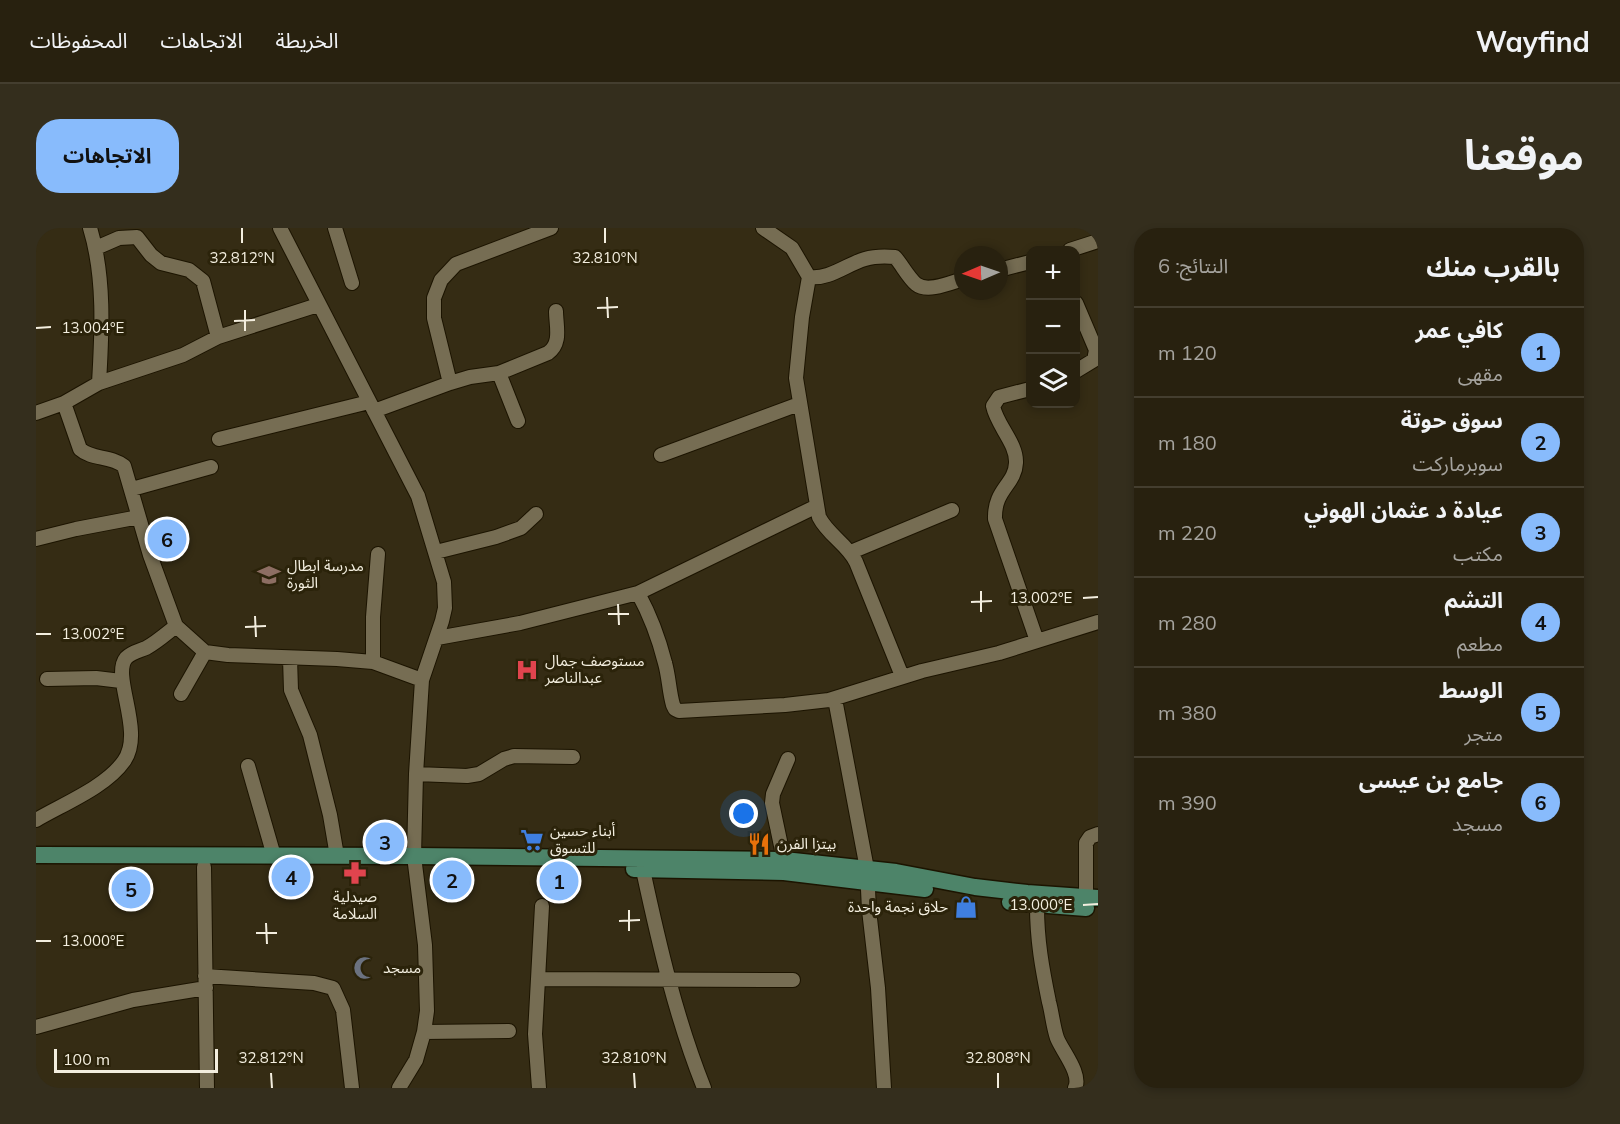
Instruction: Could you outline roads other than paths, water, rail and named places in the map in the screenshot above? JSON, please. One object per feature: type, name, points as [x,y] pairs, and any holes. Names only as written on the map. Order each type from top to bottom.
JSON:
[{"type":"main road","points":[[36,855],[337,856],[414,862],[867,875],[1094,901]]},
{"type":"main road","points":[[36,867],[784,860],[1037,906],[1094,901]]},
{"type":"street","points":[[90,228],[96,248],[102,340],[99,383]]},
{"type":"street","points":[[280,228],[418,496],[444,582],[442,621],[422,681],[416,774],[414,862],[425,945],[427,985],[424,1032],[416,1060],[399,1088]]},
{"type":"street","points":[[335,228],[352,283]]},
{"type":"street","points":[[450,383],[434,318],[434,298],[441,280],[456,264],[550,228]]},
{"type":"street","points":[[763,228],[792,248],[809,277],[796,378],[819,517],[823,525],[851,552],[902,676]]},
{"type":"street","points":[[96,248],[119,238],[137,237],[151,255],[161,263],[196,274],[203,281],[218,337]]},
{"type":"street","points":[[1080,247],[1098,241]]},
{"type":"street","points":[[809,277],[821,277],[863,260],[884,256],[895,257],[915,283],[921,287],[928,288],[954,281]]},
{"type":"street","points":[[1008,268],[1026,263]]},
{"type":"street","points":[[36,413],[64,403],[99,383],[183,356],[218,337],[318,305]]},
{"type":"street","points":[[219,439],[371,406],[470,377],[499,373],[542,356],[554,348],[557,333],[556,310]]},
{"type":"street","points":[[1080,312],[1096,350],[1094,360],[1080,369]]},
{"type":"street","points":[[499,373],[518,421]]},
{"type":"street","points":[[1026,390],[999,397],[993,406],[995,415],[1017,460],[1016,470],[1000,493],[994,506],[994,513],[1037,641]]},
{"type":"street","points":[[64,403],[80,449],[85,453],[118,462],[124,466],[150,555],[176,626],[205,652],[373,662],[422,681]]},
{"type":"street","points":[[662,455],[799,404]]},
{"type":"street","points":[[132,489],[211,468]]},
{"type":"street","points":[[437,638],[520,623],[638,593],[817,506]]},
{"type":"street","points":[[851,552],[952,510]]},
{"type":"street","points":[[436,552],[496,537],[521,528],[536,513]]},
{"type":"street","points":[[36,540],[76,529],[139,517]]},
{"type":"street","points":[[373,662],[373,617],[378,554]]},
{"type":"street","points":[[638,593],[658,639],[665,663],[671,700],[675,709],[680,711],[785,705],[835,699],[902,676],[999,653],[1098,622]]},
{"type":"street","points":[[36,820],[99,784],[123,763],[127,755],[131,724],[121,681],[124,662],[128,656],[147,647],[176,626]]},
{"type":"street","points":[[181,694],[205,652]]},
{"type":"street","points":[[290,658],[291,690],[310,735],[330,815],[337,856]]},
{"type":"street","points":[[47,679],[121,681]]},
{"type":"street","points":[[835,699],[867,875],[878,988],[884,1088]]},
{"type":"street","points":[[416,774],[467,776],[479,774],[504,759],[514,756],[573,757]]},
{"type":"street","points":[[784,860],[772,803],[773,794],[788,759]]},
{"type":"street","points":[[248,766],[274,856]]},
{"type":"street","points":[[1094,901],[1086,843],[1090,837],[1098,834]]},
{"type":"street","points":[[204,867],[207,1088]]},
{"type":"street","points":[[644,870],[668,978],[685,1036],[704,1088]]},
{"type":"street","points":[[539,1088],[535,1034],[542,906]]},
{"type":"street","points":[[1037,906],[1042,970],[1056,1035],[1067,1054],[1076,1078],[1075,1088]]},
{"type":"street","points":[[539,979],[793,980]]},
{"type":"street","points":[[36,1027],[206,982],[314,982],[333,987],[343,1010],[352,1088]]},
{"type":"street","points":[[424,1032],[509,1031]]},
{"type":"place","name":"جامع بن عيسى","points":[[167,539]]},
{"type":"place","name":"مدرسة ابطال الثورة","points":[[269,575]]},
{"type":"place","name":"مستوصف جمال عبدالناصر","points":[[527,670]]},
{"type":"place","name":"أبناء حسين للتسوق","points":[[532,840]]},
{"type":"place","name":"عيادة د عثمان الهوني","points":[[385,842]]},
{"type":"place","name":"بيتزا الفرن","points":[[759,844]]},
{"type":"place","name":"صيدلية السلامة","points":[[355,873]]},
{"type":"place","name":"التشم","points":[[291,877]]},
{"type":"place","name":"سوق حوتة","points":[[452,880]]},
{"type":"place","name":"كافي عمر","points":[[559,881]]},
{"type":"place","name":"الوسط","points":[[131,889]]},
{"type":"place","name":"حلاق نجمة واحدة","points":[[966,907]]},
{"type":"place","name":"مسجد","points":[[365,968]]}]
